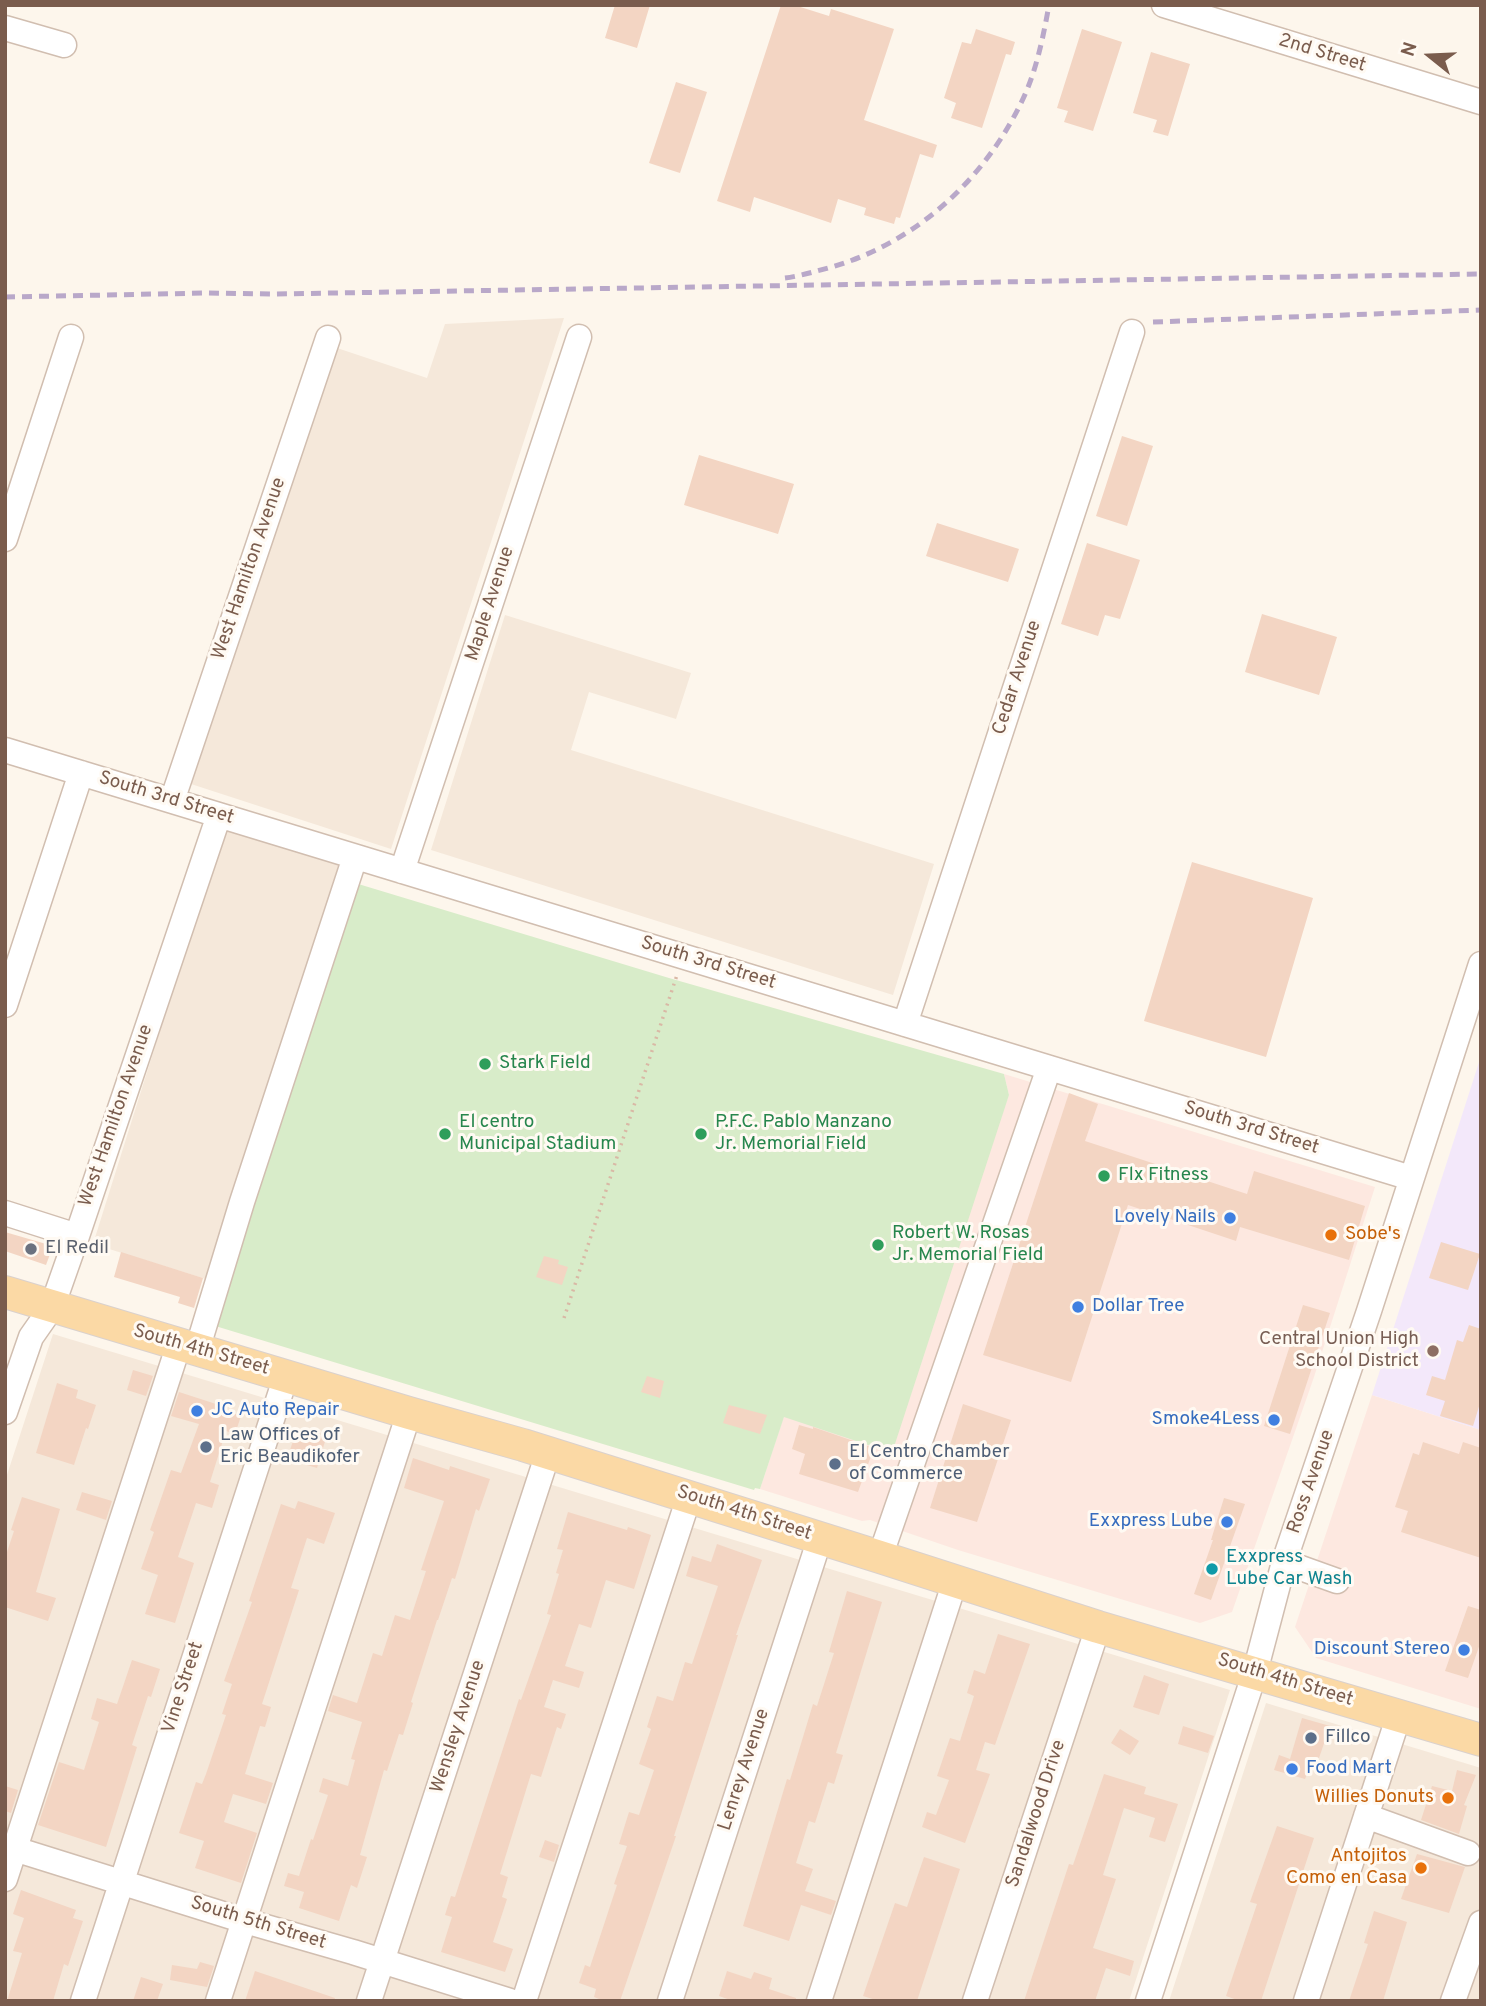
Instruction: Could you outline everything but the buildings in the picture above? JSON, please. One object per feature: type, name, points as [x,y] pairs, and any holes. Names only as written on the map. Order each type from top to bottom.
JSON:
[{"type":"main road","name":"South 4th Street","points":[[5,1292],[548,1453],[1098,1627],[1481,1740]]},
{"type":"street","name":"2nd Street","points":[[1164,5],[1481,102]]},
{"type":"street","points":[[5,28],[64,45]]},
{"type":"street","name":"Cedar Avenue","points":[[905,1024],[1132,332]]},
{"type":"street","points":[[5,539],[71,337]]},
{"type":"street","name":"Maple Avenue","points":[[402,871],[579,337]]},
{"type":"street","name":"West Hamilton Avenue","points":[[172,801],[328,338]]},
{"type":"street","name":"South 3rd Street","points":[[5,750],[1411,1178]]},
{"type":"street","points":[[5,1005],[81,773]]},
{"type":"street","name":"West Hamilton Avenue","points":[[5,1412],[12,1371],[52,1307],[219,815]]},
{"type":"street","points":[[5,1879],[10,1847],[242,1202],[355,856]]},
{"type":"street","name":"Ross Avenue","points":[[1148,2001],[1255,1672],[1284,1562],[1481,964]]},
{"type":"street","points":[[880,1557],[1049,1068]]},
{"type":"street","points":[[5,1213],[77,1236]]},
{"type":"street","name":"Vine Street","points":[[83,2001],[286,1376]]},
{"type":"street","points":[[218,2001],[409,1413]]},
{"type":"street","name":"Wensley Avenue","points":[[369,2001],[548,1453]]},
{"type":"street","points":[[524,2001],[689,1497]]},
{"type":"street","name":"Lenrey Avenue","points":[[670,2001],[820,1538]]},
{"type":"street","points":[[1284,1562],[1338,1581]]},
{"type":"street","points":[[819,2001],[955,1581]]},
{"type":"street","name":"Sandalwood Drive","points":[[975,2001],[1098,1627]]},
{"type":"street","points":[[1306,2001],[1399,1715]]},
{"type":"street","points":[[1366,1816],[1468,1853]]},
{"type":"street","name":"South 5th Street","points":[[10,1847],[510,2001]]},
{"type":"street","points":[[1453,2001],[1481,1923]]},
{"type":"path","points":[[564,1318],[683,957]]},
{"type":"shaded area","points":[[564,318],[391,849],[191,784],[334,347],[427,378],[445,324]]},
{"type":"shaded area","points":[[505,615],[691,673],[676,719],[589,692],[571,750],[934,864],[893,995],[431,850]]},
{"type":"shaded area","points":[[225,824],[340,860],[209,1280],[93,1244]]},
{"type":"shaded area","points":[[1481,1056],[1481,1430],[1372,1395]]},
{"type":"shaded area","points":[[1004,1074],[1375,1187],[1314,1377],[1232,1612],[1200,1623],[958,1550],[870,1520],[862,1521],[760,1489],[784,1416],[876,1447],[1009,1095]]},
{"type":"shaded area","points":[[53,1334],[1230,1690],[1129,2001],[5,2001],[5,1481]]},
{"type":"shaded area","points":[[1372,1395],[1481,1430],[1481,1709],[1316,1658],[1295,1627]]},
{"type":"shaded area","points":[[1266,1703],[1481,1768],[1481,2001],[1169,2001]]},
{"type":"green space","points":[[355,883],[669,978],[1004,1074],[1009,1095],[892,1453],[784,1417],[760,1489],[754,1490],[212,1325]]},
{"type":"railway","points":[[785,278],[832,267],[892,242],[919,225],[967,183],[987,158],[1021,103],[1035,68],[1049,5]]},
{"type":"railway","points":[[5,297],[1481,274]]},
{"type":"railway","points":[[1153,322],[1481,310]]},
{"type":"place","name":"Stark Field","points":[[485,1064]]},
{"type":"place","name":"El centro Municipal Stadium","points":[[445,1134]]},
{"type":"place","name":"P.F.C. Pablo Manzano Jr. Memorial Field","points":[[701,1134]]},
{"type":"place","name":"Flx Fitness","points":[[1104,1176]]},
{"type":"place","name":"Lovely Nails","points":[[1230,1218]]},
{"type":"place","name":"Sobe's","points":[[1331,1235]]},
{"type":"place","name":"Robert W. Rosas Jr. Memorial Field","points":[[878,1245]]},
{"type":"place","name":"El Redil","points":[[31,1249]]},
{"type":"place","name":"Dollar Tree","points":[[1078,1307]]},
{"type":"place","name":"Central Union High School District","points":[[1433,1351]]},
{"type":"place","name":"JC Auto Repair","points":[[197,1411]]},
{"type":"place","name":"Smoke4Less","points":[[1274,1420]]},
{"type":"place","name":"Law Offices of Eric Beaudikofer","points":[[206,1447]]},
{"type":"place","name":"El Centro Chamber of Commerce","points":[[835,1464]]},
{"type":"place","name":"Exxpress Lube","points":[[1227,1522]]},
{"type":"place","name":"Exxpress Lube Car Wash","points":[[1212,1569]]},
{"type":"place","name":"Discount Stereo","points":[[1464,1650]]},
{"type":"place","name":"Fillco","points":[[1311,1738]]},
{"type":"place","name":"Food Mart","points":[[1292,1769]]},
{"type":"place","name":"Willies Donuts","points":[[1448,1798]]},
{"type":"place","name":"Antojitos Como en Casa","points":[[1421,1868]]}]
